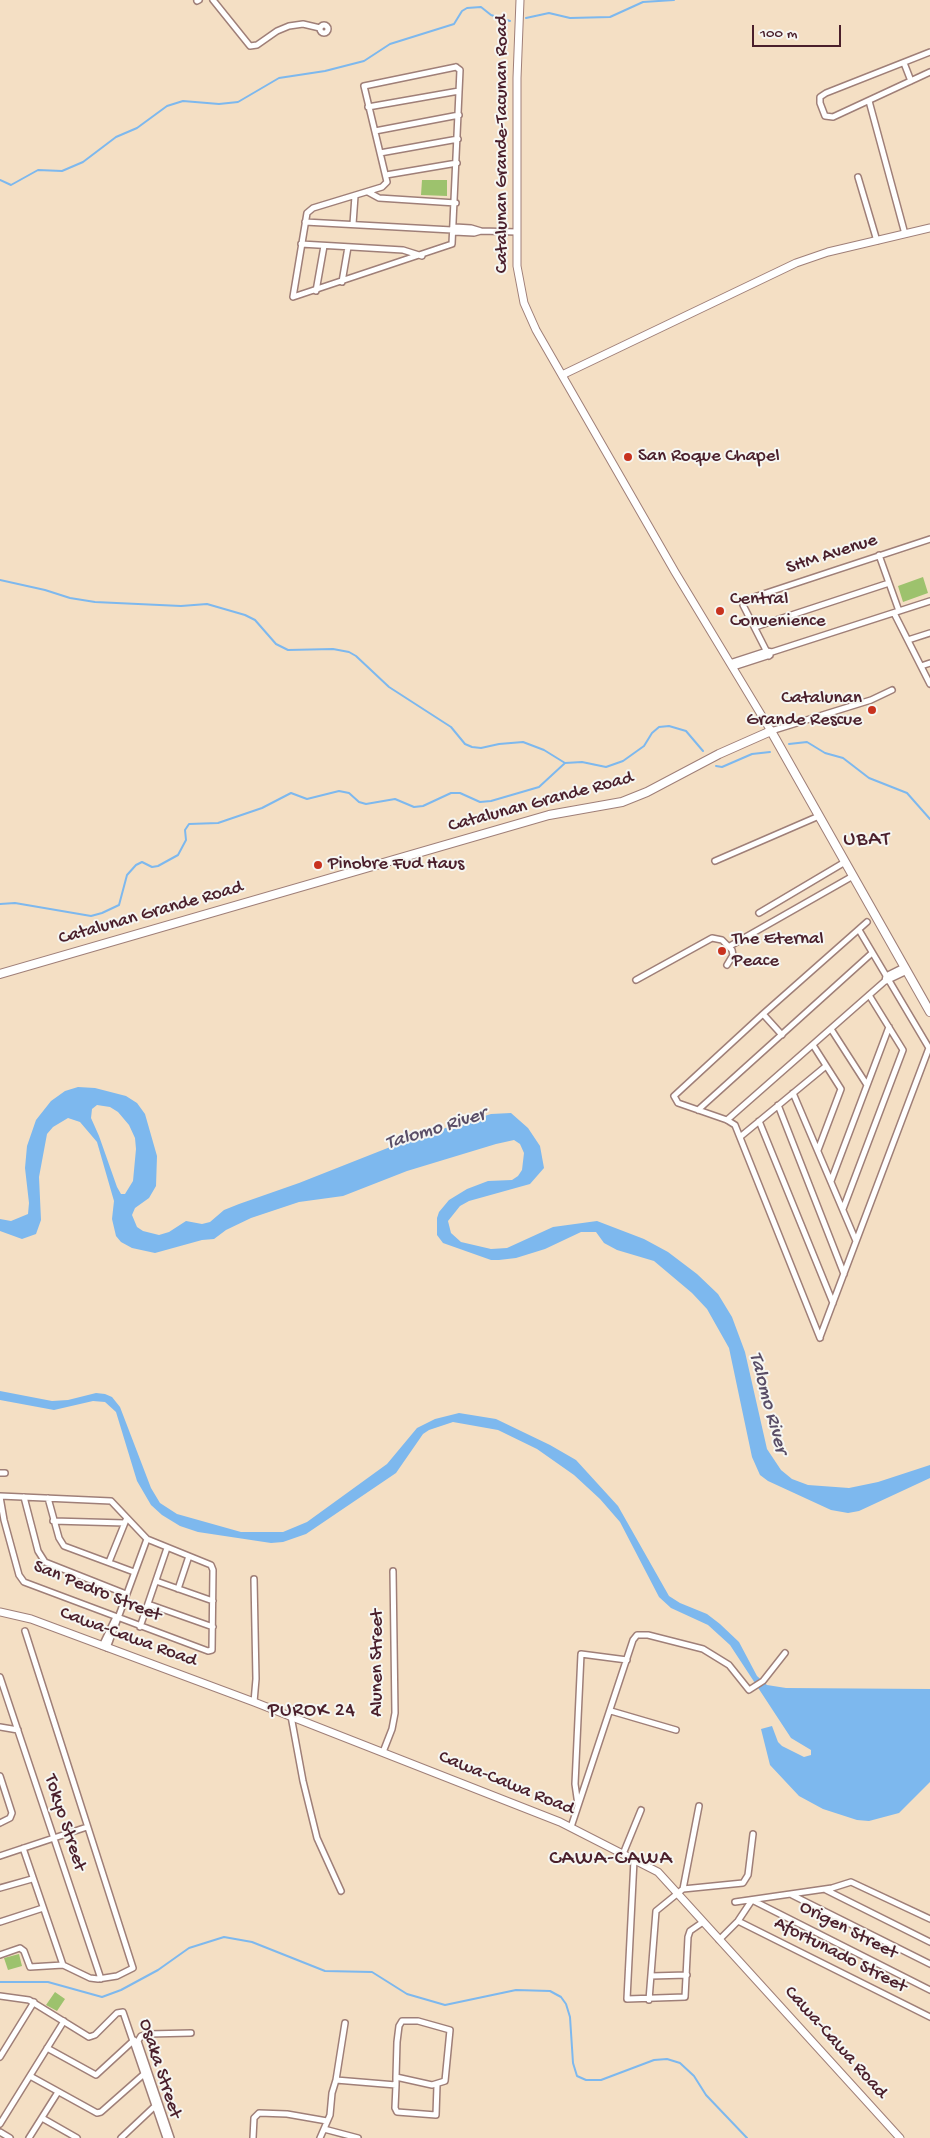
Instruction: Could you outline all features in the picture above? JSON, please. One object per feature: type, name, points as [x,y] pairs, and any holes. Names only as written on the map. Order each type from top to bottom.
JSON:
[{"type":"main road","points":[[771,731],[930,1012]]},
{"type":"main road","name":"Catalunan Grande Road","points":[[0,974],[549,815],[622,802],[647,792],[719,754],[771,731]]},
{"type":"street","points":[[213,0],[250,46],[257,45],[277,30],[289,26],[303,24],[320,28]]},
{"type":"street","name":"Catalunan Grande-Tacunan Road","points":[[520,0],[517,78],[517,232],[518,280],[524,303],[562,375],[771,731]]},
{"type":"street","points":[[930,52],[826,93],[819,100],[823,114],[830,118],[930,72]]},
{"type":"street","points":[[904,63],[911,81]]},
{"type":"street","points":[[456,67],[460,69],[459,91],[454,242],[450,246],[422,256],[316,291],[292,296],[306,213],[311,209],[368,192],[386,184],[386,175],[364,88],[368,83],[456,67]]},
{"type":"street","points":[[368,107],[459,91]]},
{"type":"street","points":[[869,101],[905,234]]},
{"type":"street","points":[[375,131],[458,115]]},
{"type":"street","points":[[380,153],[458,138]]},
{"type":"street","points":[[386,175],[457,163]]},
{"type":"street","points":[[858,177],[877,240]]},
{"type":"street","points":[[368,192],[379,198],[456,203]]},
{"type":"street","points":[[353,224],[355,196]]},
{"type":"street","points":[[305,222],[454,230],[475,228],[517,232]]},
{"type":"street","points":[[562,375],[796,263],[877,240],[930,228]]},
{"type":"street","points":[[301,244],[410,251],[422,256]]},
{"type":"street","points":[[316,291],[324,246]]},
{"type":"street","points":[[342,282],[348,247]]},
{"type":"street","name":"SHM Avenue","points":[[754,627],[743,601],[930,539]]},
{"type":"street","points":[[880,555],[896,612],[930,684]]},
{"type":"street","points":[[769,653],[754,627],[889,583]]},
{"type":"street","points":[[732,665],[930,601]]},
{"type":"street","points":[[908,640],[930,633]]},
{"type":"street","points":[[921,666],[930,663]]},
{"type":"street","points":[[771,731],[871,700],[892,690]]},
{"type":"street","points":[[715,861],[819,816]]},
{"type":"street","points":[[759,913],[845,862]]},
{"type":"street","points":[[730,946],[853,876]]},
{"type":"street","points":[[859,930],[929,1048],[820,1338],[735,1125],[727,1120],[676,1102],[674,1098],[676,1094],[763,1014],[867,922]]},
{"type":"street","points":[[636,980],[708,940],[717,938],[730,946],[733,955],[727,965]]},
{"type":"street","points":[[698,1110],[872,953]]},
{"type":"street","points":[[727,1120],[887,979],[906,969]]},
{"type":"street","points":[[843,1209],[903,1050],[870,995]]},
{"type":"street","points":[[763,1014],[782,1034]]},
{"type":"street","points":[[831,1181],[889,1027]]},
{"type":"street","points":[[831,1029],[867,1085]]},
{"type":"street","points":[[813,1045],[841,1089],[818,1150]]},
{"type":"street","points":[[740,1137],[826,1066]]},
{"type":"street","points":[[794,1093],[856,1241]]},
{"type":"street","points":[[778,1105],[844,1274]]},
{"type":"street","points":[[759,1121],[833,1303]]},
{"type":"street","points":[[0,1496],[111,1501],[126,1521],[147,1539],[212,1567],[213,1627],[148,1604]]},
{"type":"street","name":"San Pedro Street","points":[[0,1496],[2,1521],[24,1582],[117,1616],[140,1627],[211,1651],[213,1648],[213,1627]]},
{"type":"street","points":[[24,1497],[38,1552],[44,1562],[126,1594]]},
{"type":"street","points":[[48,1498],[54,1521],[64,1546],[134,1572]]},
{"type":"street","points":[[54,1521],[126,1521]]},
{"type":"street","points":[[109,1562],[126,1521]]},
{"type":"street","points":[[105,1647],[147,1539]]},
{"type":"street","points":[[140,1627],[167,1548]]},
{"type":"street","points":[[178,1589],[189,1556]]},
{"type":"street","name":"Alunen Street","points":[[383,1752],[392,1729],[395,1713],[393,1571]]},
{"type":"street","points":[[254,1579],[256,1679],[254,1702]]},
{"type":"street","points":[[156,1581],[213,1601]]},
{"type":"street","name":"Cawa-Cawa Road","points":[[0,1612],[32,1620],[383,1752],[571,1827],[658,1872],[681,1891],[718,1940],[900,2138]]},
{"type":"street","points":[[0,1955],[20,1948],[24,1951],[30,1967],[63,1964],[90,1978],[101,1979],[117,1976],[133,1968],[25,1631]]},
{"type":"street","points":[[571,1827],[634,1638],[640,1634],[648,1635],[703,1649],[726,1661],[747,1689],[754,1688],[763,1681],[785,1653]]},
{"type":"street","points":[[578,1806],[575,1784],[580,1654],[627,1660]]},
{"type":"street","name":"Tokyo Street","points":[[0,1677],[3,1695],[18,1730],[101,1979]]},
{"type":"street","points":[[610,1711],[676,1730]]},
{"type":"street","points":[[290,1716],[317,1838],[341,1891]]},
{"type":"street","points":[[0,1727],[18,1730]]},
{"type":"street","points":[[0,1776],[12,1816],[0,1822]]},
{"type":"street","points":[[681,1891],[699,1806]]},
{"type":"street","points":[[623,1854],[641,1810]]},
{"type":"street","points":[[0,1856],[87,1827]]},
{"type":"street","points":[[649,2000],[655,1915],[660,1907],[681,1891],[743,1883],[748,1875],[753,1834]]},
{"type":"street","points":[[23,1848],[63,1964]]},
{"type":"street","points":[[634,1860],[626,1996],[628,2000],[685,1998],[688,1934],[703,1922]]},
{"type":"street","points":[[0,1888],[32,1878]]},
{"type":"street","points":[[735,1902],[855,1883],[930,1919]]},
{"type":"street","points":[[826,1889],[930,1942]]},
{"type":"street","points":[[791,1894],[930,1964]]},
{"type":"street","points":[[718,1940],[738,1921],[752,1900]]},
{"type":"street","name":"Origen Street","points":[[752,1900],[930,1990]]},
{"type":"street","points":[[0,1922],[43,1908]]},
{"type":"street","name":"Afortunado Street","points":[[738,1921],[930,2017]]},
{"type":"street","points":[[650,1976],[687,1975]]},
{"type":"street","points":[[0,1996],[24,1998],[34,2002],[64,2021],[0,2124]]},
{"type":"street","points":[[0,2057],[34,2002]]},
{"type":"street","name":"Osaka Street","points":[[64,2021],[87,2036],[92,2037],[121,2011],[126,2016],[166,2138]]},
{"type":"street","points":[[396,2077],[437,2085],[444,2081],[450,2030],[426,2023],[402,2021],[399,2026],[396,2077],[396,2112],[436,2115],[437,2085]]},
{"type":"street","points":[[320,2138],[327,2121],[336,2080],[345,2023]]},
{"type":"street","points":[[171,2138],[138,2041],[141,2036],[148,2034],[192,2033]]},
{"type":"street","points":[[47,2048],[96,2075],[134,2040]]},
{"type":"street","points":[[30,2076],[99,2113],[144,2074]]},
{"type":"street","points":[[336,2080],[396,2085]]},
{"type":"street","points":[[29,2138],[58,2092]]},
{"type":"street","points":[[121,2138],[155,2106]]},
{"type":"street","points":[[253,2138],[254,2118],[259,2112],[287,2114],[327,2121]]},
{"type":"street","points":[[42,2118],[77,2138]]},
{"type":"street","points":[[324,2129],[358,2138]]},
{"type":"street","points":[[0,2132],[10,2138]]},
{"type":"green space","points":[[422,180],[447,180],[447,196],[421,195]]},
{"type":"green space","points":[[923,577],[928,593],[903,602],[898,586]]},
{"type":"green space","points":[[19,1954],[22,1966],[8,1970],[4,1958]]},
{"type":"green space","points":[[55,1992],[65,1999],[57,2011],[46,2005]]},
{"type":"water","points":[[78,1087],[95,1088],[126,1096],[137,1103],[145,1114],[157,1156],[156,1186],[149,1198],[135,1208],[132,1215],[137,1227],[143,1231],[159,1235],[169,1232],[186,1221],[202,1224],[210,1222],[224,1210],[413,1138],[491,1114],[511,1113],[528,1128],[540,1146],[544,1168],[530,1184],[469,1201],[460,1206],[448,1221],[451,1233],[461,1242],[491,1249],[507,1248],[553,1227],[597,1221],[644,1239],[668,1252],[697,1274],[718,1294],[732,1317],[745,1352],[767,1449],[781,1470],[792,1479],[808,1485],[849,1488],[878,1482],[930,1465],[930,1478],[859,1511],[848,1513],[831,1510],[768,1481],[760,1475],[752,1457],[729,1348],[707,1309],[692,1293],[654,1261],[617,1250],[604,1243],[596,1232],[581,1232],[545,1249],[516,1258],[499,1260],[491,1260],[443,1243],[437,1235],[437,1218],[439,1212],[449,1200],[467,1189],[488,1181],[512,1180],[518,1176],[522,1170],[524,1153],[520,1144],[514,1140],[407,1171],[343,1196],[299,1202],[251,1218],[226,1230],[214,1239],[202,1240],[155,1253],[132,1248],[121,1242],[116,1236],[112,1219],[114,1201],[97,1142],[80,1122],[68,1118],[53,1127],[47,1134],[39,1177],[41,1220],[36,1234],[22,1239],[0,1231],[0,1219],[11,1221],[28,1214],[29,1203],[25,1168],[27,1146],[36,1120],[51,1101],[65,1091]],"holes":[[[97,1105],[110,1107],[118,1112],[129,1125],[135,1138],[136,1149],[133,1181],[125,1194],[121,1194],[117,1187],[91,1118],[92,1109]]]},
{"type":"water","points":[[0,1391],[52,1401],[68,1400],[96,1393],[112,1397],[120,1407],[151,1488],[160,1503],[177,1514],[241,1532],[283,1532],[307,1522],[387,1464],[417,1428],[435,1419],[459,1413],[496,1419],[576,1460],[618,1506],[669,1596],[680,1603],[707,1614],[720,1624],[739,1642],[757,1676],[767,1685],[786,1688],[930,1689],[930,1782],[899,1813],[869,1821],[857,1820],[823,1809],[799,1796],[770,1765],[761,1729],[772,1726],[778,1742],[782,1746],[804,1757],[811,1755],[811,1750],[791,1738],[730,1645],[708,1625],[671,1608],[659,1597],[620,1522],[600,1499],[574,1475],[537,1449],[498,1430],[453,1422],[429,1430],[423,1434],[396,1473],[306,1534],[283,1542],[271,1543],[198,1532],[180,1526],[162,1515],[151,1505],[137,1481],[116,1412],[105,1402],[93,1401],[54,1410],[0,1400]]},
{"type":"waterway","points":[[526,18],[549,13],[570,18],[610,17],[643,2],[674,0]]},
{"type":"waterway","points":[[0,180],[11,185],[38,170],[62,171],[83,162],[116,137],[137,128],[167,106],[183,101],[219,104],[238,102],[279,78],[325,71],[364,61],[390,44],[454,24],[462,11],[467,8],[481,7],[491,15],[510,21]]},
{"type":"waterway","points":[[0,580],[45,590],[70,598],[95,602],[181,606],[207,604],[245,615],[255,620],[276,644],[288,650],[333,649],[349,652],[356,656],[389,687],[451,727],[465,744],[481,748],[523,742],[544,750],[565,763]]},
{"type":"waterway","points":[[0,904],[15,903],[91,916],[102,913],[119,905],[127,875],[136,865],[142,862],[152,867],[158,866],[178,855],[186,840],[185,830],[189,824],[218,823],[262,808],[291,793],[307,799],[339,791],[349,793],[359,802],[366,804],[395,799],[414,807],[423,806],[451,793],[460,793],[480,802],[491,801],[539,787],[565,763],[582,762],[606,767],[623,761],[644,746],[652,733],[659,727],[669,726],[686,731],[703,751]]},
{"type":"waterway","points":[[789,744],[807,742],[825,753],[843,758],[869,778],[907,793],[930,819]]},
{"type":"waterway","points":[[716,766],[722,767],[752,754],[770,752]]},
{"type":"waterway","points":[[0,1982],[48,1982],[102,1997],[121,1990],[158,1970],[189,1948],[224,1937],[252,1942],[325,1971],[372,1972],[407,1994],[445,2005],[516,1990],[550,1991],[561,1997],[566,2004],[570,2017],[573,2063],[577,2076],[586,2080],[601,2080],[654,2060],[667,2059],[680,2063],[694,2076],[706,2095],[747,2138]]},
{"type":"place","name":"San Roque Chapel","points":[[628,457]]},
{"type":"place","name":"Central Convenience","points":[[720,611]]},
{"type":"place","name":"Catalunan Grande Rescue","points":[[872,710]]},
{"type":"place","name":"Pinobre Fud Haus","points":[[318,865]]},
{"type":"place","name":"The Eternal Peace","points":[[722,951]]},
{"type":"district","name":"UBAT","points":[[867,841]]},
{"type":"district","name":"PUROK 24","points":[[312,1712]]},
{"type":"district","name":"CAWA-CAWA","points":[[611,1860]]},
{"type":"water label","name":"Talomo River","points":[[436,1130]]},
{"type":"water label","name":"Talomo River","points":[[767,1403]]}]
